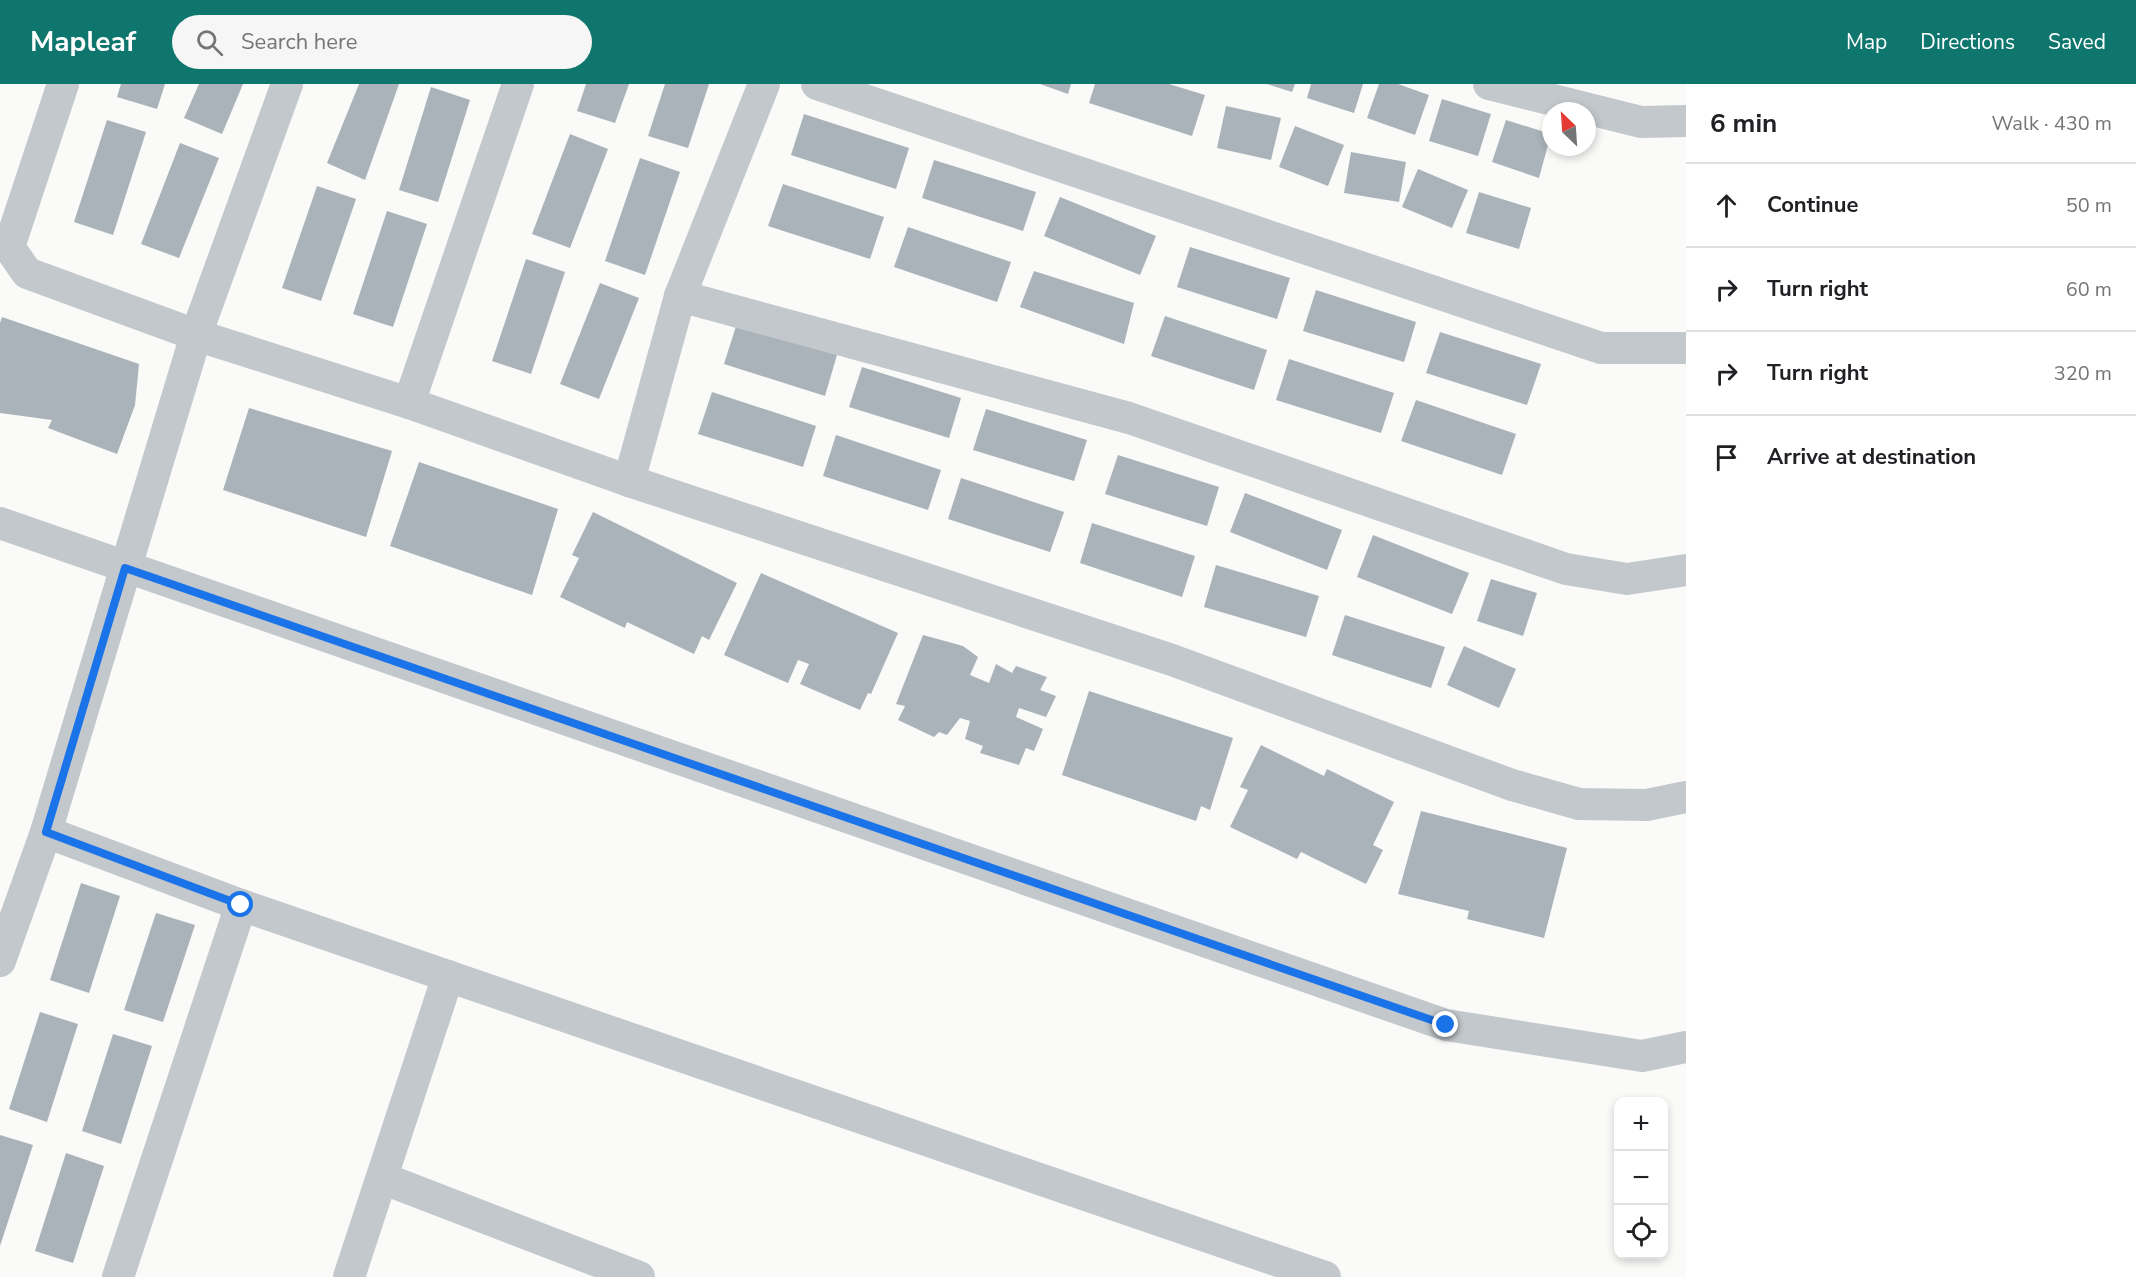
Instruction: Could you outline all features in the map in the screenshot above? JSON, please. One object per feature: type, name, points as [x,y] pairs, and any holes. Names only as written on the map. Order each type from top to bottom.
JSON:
[{"type":"street","points":[[63,84],[9,247],[27,273],[196,335],[409,403],[629,481],[1172,660],[1512,785],[1579,804],[1647,806],[1686,797]]},
{"type":"street","points":[[0,961],[46,832],[196,335],[287,84]]},
{"type":"street","points":[[409,403],[518,84]]},
{"type":"street","points":[[629,481],[680,296],[764,84]]},
{"type":"street","points":[[817,84],[1601,348],[1686,348]]},
{"type":"street","points":[[1489,84],[1641,122],[1686,121]]},
{"type":"street","points":[[680,296],[1129,418],[1566,569],[1627,579],[1686,570]]},
{"type":"street","points":[[0,523],[1446,1025],[1642,1056],[1686,1047]]},
{"type":"street","points":[[46,832],[241,905],[1325,1277]]},
{"type":"street","points":[[118,1277],[241,905]]},
{"type":"street","points":[[349,1277],[448,976]]},
{"type":"street","points":[[382,1178],[580,1267],[639,1277]]},
{"type":"building","points":[[121,84],[165,84],[157,109],[117,97]]},
{"type":"building","points":[[199,84],[243,84],[222,134],[184,118]]},
{"type":"building","points":[[359,84],[399,84],[365,180],[327,163]]},
{"type":"building","points":[[586,84],[629,84],[615,123],[577,111]]},
{"type":"building","points":[[665,84],[709,84],[688,148],[648,136]]},
{"type":"building","points":[[1040,84],[1071,84],[1068,94]]},
{"type":"building","points":[[1095,84],[1169,84],[1205,95],[1192,136],[1089,103]]},
{"type":"building","points":[[1267,84],[1295,84],[1292,92]]},
{"type":"building","points":[[1311,84],[1363,84],[1354,113],[1307,98]]},
{"type":"building","points":[[1379,84],[1398,84],[1429,95],[1415,135],[1367,118]]},
{"type":"building","points":[[431,87],[470,100],[438,202],[399,190]]},
{"type":"building","points":[[1442,99],[1491,114],[1478,156],[1429,141]]},
{"type":"building","points":[[1226,106],[1281,118],[1271,160],[1217,148]]},
{"type":"building","points":[[804,114],[909,148],[896,189],[791,155]]},
{"type":"building","points":[[107,120],[146,132],[113,235],[74,222]]},
{"type":"building","points":[[1506,120],[1542,131],[1542,156],[1545,156],[1539,178],[1492,162]]},
{"type":"building","points":[[1295,126],[1344,145],[1328,186],[1279,167]]},
{"type":"building","points":[[570,134],[608,149],[570,248],[532,234]]},
{"type":"building","points":[[180,143],[219,158],[179,258],[141,244]]},
{"type":"building","points":[[1351,152],[1406,162],[1399,202],[1344,193]]},
{"type":"building","points":[[640,158],[680,172],[645,275],[605,261]]},
{"type":"building","points":[[934,160],[1036,192],[1023,231],[922,198]]},
{"type":"building","points":[[1418,169],[1468,190],[1452,228],[1402,207]]},
{"type":"building","points":[[783,184],[884,217],[870,259],[768,226]]},
{"type":"building","points":[[317,186],[356,199],[321,301],[282,288]]},
{"type":"building","points":[[1479,192],[1531,208],[1519,249],[1466,233]]},
{"type":"building","points":[[1060,197],[1156,236],[1140,275],[1044,236]]},
{"type":"building","points":[[387,211],[427,224],[393,327],[353,314]]},
{"type":"building","points":[[908,227],[1011,262],[997,302],[894,267]]},
{"type":"building","points":[[1190,247],[1290,278],[1277,319],[1177,287]]},
{"type":"building","points":[[526,259],[565,272],[531,374],[492,361]]},
{"type":"building","points":[[1034,271],[1134,303],[1124,344],[1020,307]]},
{"type":"building","points":[[600,283],[639,298],[599,399],[560,384]]},
{"type":"building","points":[[1316,290],[1416,322],[1404,362],[1303,331]]},
{"type":"building","points":[[1165,316],[1267,350],[1254,390],[1151,356]]},
{"type":"building","points":[[2,317],[139,364],[135,405],[117,454],[48,428],[52,420],[0,413],[0,323]]},
{"type":"building","points":[[737,323],[837,355],[825,396],[724,364]]},
{"type":"building","points":[[1440,332],[1541,364],[1527,405],[1426,373]]},
{"type":"building","points":[[1289,359],[1394,393],[1381,433],[1276,400]]},
{"type":"building","points":[[862,367],[961,398],[949,438],[849,407]]},
{"type":"building","points":[[712,392],[816,426],[803,467],[698,434]]},
{"type":"building","points":[[1416,400],[1516,434],[1502,475],[1401,441]]},
{"type":"building","points":[[249,408],[392,451],[366,537],[223,490]]},
{"type":"building","points":[[986,409],[1087,440],[1074,481],[973,450]]},
{"type":"building","points":[[836,435],[941,470],[928,510],[823,476]]},
{"type":"building","points":[[1118,455],[1219,487],[1207,526],[1105,494]]},
{"type":"building","points":[[419,462],[558,509],[532,595],[390,546]]},
{"type":"building","points":[[961,478],[1064,512],[1050,552],[948,519]]},
{"type":"building","points":[[1245,493],[1342,530],[1327,570],[1230,532]]},
{"type":"building","points":[[593,512],[737,583],[709,640],[702,636],[694,654],[627,622],[625,628],[560,597],[579,558],[572,555]]},
{"type":"building","points":[[1092,523],[1195,556],[1182,597],[1080,563]]},
{"type":"building","points":[[1373,535],[1469,573],[1452,614],[1357,577]]},
{"type":"building","points":[[1216,565],[1319,596],[1306,637],[1204,607]]},
{"type":"building","points":[[761,573],[898,633],[871,694],[868,693],[860,710],[800,684],[809,664],[798,660],[788,683],[724,655]]},
{"type":"building","points":[[1491,579],[1537,593],[1523,636],[1477,621]]},
{"type":"building","points":[[1345,615],[1445,647],[1431,688],[1332,655]]},
{"type":"building","points":[[923,635],[963,646],[978,657],[970,675],[989,683],[996,664],[1012,673],[1016,666],[1047,677],[1040,690],[1056,696],[1046,717],[1019,708],[1016,717],[1043,729],[1034,751],[1026,748],[1019,765],[980,753],[983,746],[965,739],[970,721],[960,718],[947,735],[939,732],[934,737],[898,720],[905,706],[896,704]]},
{"type":"building","points":[[1464,646],[1516,669],[1499,708],[1447,685]]},
{"type":"building","points":[[1089,691],[1233,738],[1210,810],[1201,806],[1196,821],[1062,775]]},
{"type":"building","points":[[1261,745],[1324,776],[1327,769],[1394,802],[1373,845],[1383,850],[1366,884],[1301,852],[1297,859],[1230,827],[1248,790],[1240,787]]},
{"type":"building","points":[[1421,811],[1567,848],[1544,938],[1467,919],[1469,911],[1398,894]]},
{"type":"building","points":[[81,883],[120,896],[89,993],[50,980]]},
{"type":"building","points":[[156,913],[195,925],[163,1022],[124,1010]]},
{"type":"building","points":[[40,1012],[78,1024],[47,1122],[9,1109]]},
{"type":"building","points":[[113,1034],[152,1046],[121,1144],[82,1131]]},
{"type":"building","points":[[0,1135],[33,1145],[0,1246]]},
{"type":"building","points":[[66,1153],[104,1166],[73,1263],[35,1251]]},
{"type":"route","points":[[241,905],[46,832],[125,568],[1446,1025]]}]
